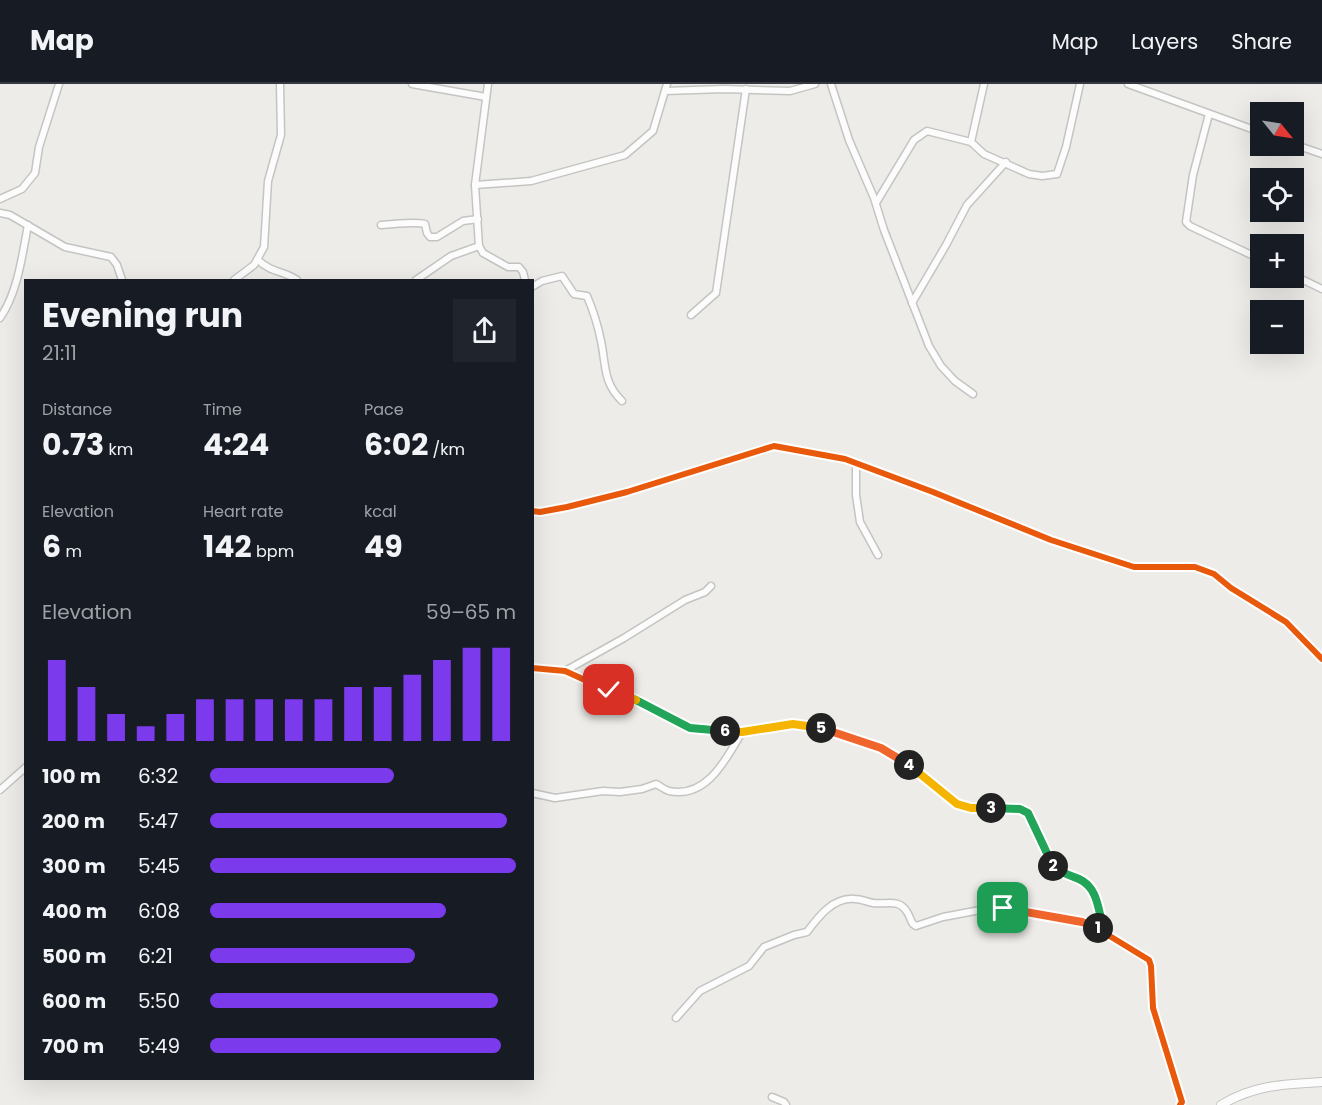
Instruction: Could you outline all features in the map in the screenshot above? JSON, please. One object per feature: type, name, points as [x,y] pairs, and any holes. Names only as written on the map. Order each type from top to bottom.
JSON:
[{"type":"street","points":[[0,199],[22,189],[35,173],[39,147],[59,84]]},
{"type":"street","points":[[236,279],[247,272],[258,260],[265,239],[267,181],[280,135],[280,84]]},
{"type":"street","points":[[412,84],[486,97]]},
{"type":"street","points":[[488,84],[475,185],[479,246],[483,253],[508,267],[519,267],[525,279]]},
{"type":"street","points":[[475,185],[531,181],[625,155],[653,131],[666,87],[790,91],[815,84]]},
{"type":"street","points":[[831,84],[849,140],[876,203],[884,230],[929,346],[941,366],[955,381],[973,394]]},
{"type":"street","points":[[971,142],[984,84]]},
{"type":"street","points":[[876,203],[914,140],[927,131],[971,142],[984,154],[1029,174],[1042,176],[1057,174],[1066,147],[1080,84]]},
{"type":"street","points":[[1128,84],[1250,128]]},
{"type":"street","points":[[691,315],[716,293],[746,89]]},
{"type":"street","points":[[1209,114],[1193,175],[1186,223],[1250,254]]},
{"type":"street","points":[[1304,148],[1322,154]]},
{"type":"street","points":[[912,303],[967,205],[1006,162]]},
{"type":"street","points":[[0,213],[10,215],[65,247],[111,257],[115,260],[122,279]]},
{"type":"street","points":[[381,225],[407,225],[419,222],[425,224],[430,237],[437,237],[463,221],[478,219]]},
{"type":"street","points":[[0,318],[10,302],[28,225]]},
{"type":"street","points":[[417,279],[451,256],[479,246]]},
{"type":"street","points":[[258,260],[269,270],[295,279]]},
{"type":"street","points":[[534,286],[542,281],[562,276],[574,294],[588,296],[599,330],[605,373],[613,392],[622,401]]},
{"type":"street","points":[[1304,280],[1322,289]]},
{"type":"street","points":[[534,510],[540,512],[567,507],[627,492],[774,446],[845,459],[1051,540],[1134,567],[1195,567],[1214,574],[1231,588],[1286,622],[1322,659]]},
{"type":"street","points":[[856,463],[856,495],[860,522],[878,555]]},
{"type":"street","points":[[565,671],[685,600],[705,592],[711,586]]},
{"type":"street","points":[[534,668],[565,671],[602,688],[621,693],[690,728],[742,732],[793,724],[830,730],[881,748],[904,761],[957,804],[971,808],[1024,810],[1034,823],[1054,868],[1081,879],[1092,889],[1096,896],[1104,930],[1108,935],[1149,960],[1153,1008],[1183,1104]]},
{"type":"street","points":[[534,793],[555,798],[603,791],[620,792],[642,789],[656,784],[668,790],[690,792],[715,773],[742,732]]},
{"type":"street","points":[[0,790],[24,769]]},
{"type":"street","points":[[676,1018],[700,991],[749,966],[764,947],[807,932],[816,919],[840,900],[854,898],[874,903],[899,904],[908,912],[916,926],[943,917],[996,908],[1082,922],[1104,930]]},
{"type":"street","points":[[1221,1105],[1238,1095],[1266,1086],[1322,1082]]},
{"type":"street","points":[[772,1097],[786,1105]]},
{"type":"cycle path","points":[[534,511],[567,507],[627,492],[774,446],[845,459],[1051,540],[1134,567],[1195,567],[1214,574],[1231,588],[1286,622],[1322,659]]},
{"type":"cycle path","points":[[534,668],[565,671],[621,693],[690,728],[742,732],[793,724],[839,733],[881,748],[904,761],[957,804],[971,808],[1024,810],[1034,823],[1054,868],[1081,879],[1092,889],[1096,896],[1100,918],[1108,935],[1149,960],[1153,1008],[1182,1102],[1180,1105]]},
{"type":"route","points":[[609,690],[621,693],[690,728],[742,732],[793,724],[808,725],[839,733],[881,748],[904,761],[957,804],[971,808],[1024,810],[1034,823],[1054,868],[1081,879],[1092,889],[1096,896],[1104,930],[1082,922],[1003,908]]}]
